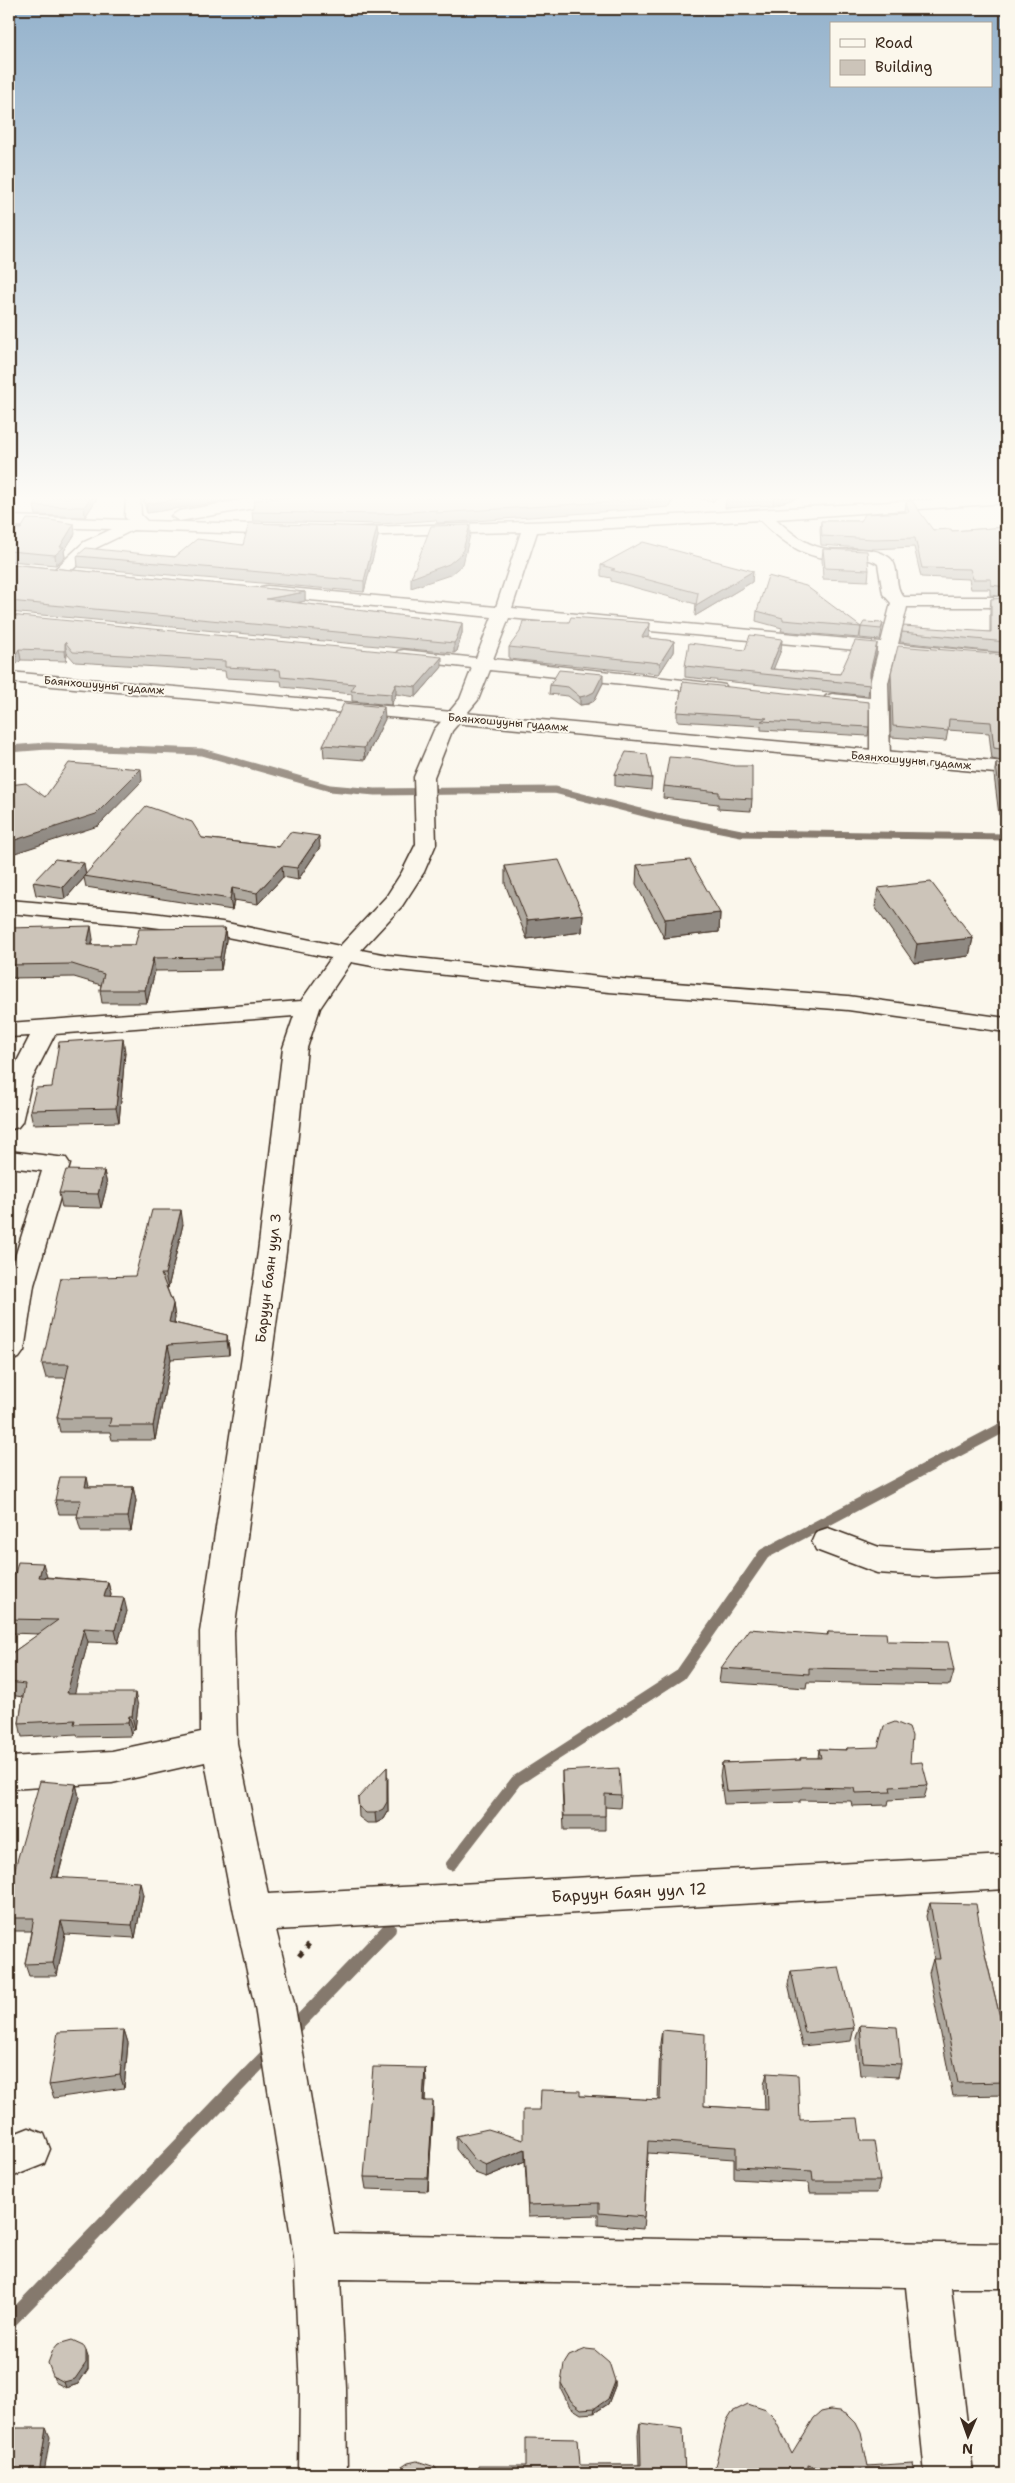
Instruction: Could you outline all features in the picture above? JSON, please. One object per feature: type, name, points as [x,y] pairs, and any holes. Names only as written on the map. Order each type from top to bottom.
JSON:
[{"type":"street","points":[[491,613],[1006,660]]},
{"type":"street","points":[[880,757],[880,683],[898,613]]},
{"type":"street","points":[[454,717],[469,700],[502,614]]},
{"type":"street","points":[[386,653],[732,690]]},
{"type":"street","name":"Баянхошууны гудамж","points":[[9,678],[1006,768]]},
{"type":"street","points":[[811,698],[880,705]]},
{"type":"street","name":"Баруун баян уул 3","points":[[323,2474],[323,2388],[316,2256],[275,2007],[253,1913],[219,1743],[217,1632],[272,1252],[295,1048],[308,1008],[346,953],[394,901],[414,872],[426,844],[424,777],[442,730],[454,717]]},
{"type":"street","points":[[9,906],[137,918],[213,928],[388,962],[609,985],[848,1002],[1006,1025]]},
{"type":"street","points":[[9,1030],[308,1008]]},
{"type":"street","points":[[9,1122],[20,1079],[46,1028]]},
{"type":"street","points":[[9,1159],[57,1164],[20,1285],[9,1351]]},
{"type":"street","points":[[828,1541],[877,1560],[936,1564],[1006,1562]]},
{"type":"street","points":[[9,1773],[112,1767],[219,1743]]},
{"type":"street","name":"Баруун баян уул 12","points":[[253,1913],[1006,1872]]},
{"type":"street","points":[[316,2256],[1006,2266]]},
{"type":"street","points":[[926,2265],[949,2474]]},
{"type":"building","points":[[135,613],[379,613],[462,623],[454,643]]},
{"type":"building","points":[[764,613],[842,613],[861,627],[783,620],[783,618]]},
{"type":"building","points":[[991,613],[1006,613],[1006,642],[902,632],[903,626],[991,632]]},
{"type":"building","points":[[9,615],[442,657],[416,687],[396,684],[391,694],[351,691],[355,684],[281,677],[280,670],[225,667],[225,661],[73,652],[65,642],[65,651],[19,649],[16,654],[9,654]]},
{"type":"building","points":[[571,617],[650,623],[642,637],[674,641],[660,663],[509,647],[520,632],[523,621],[569,622]]},
{"type":"building","points":[[864,622],[883,623],[881,629],[861,627]]},
{"type":"building","points":[[750,635],[782,639],[770,669],[840,674],[855,641],[877,643],[870,672],[870,685],[685,666],[689,643],[745,650]]},
{"type":"building","points":[[898,646],[1006,655],[1006,750],[994,748],[991,722],[949,719],[948,731],[893,726],[891,673]]},
{"type":"building","points":[[559,670],[603,674],[594,692],[580,697],[568,687],[550,685]]},
{"type":"building","points":[[683,682],[869,702],[869,727],[761,721],[767,718],[677,712]]},
{"type":"building","points":[[344,703],[384,707],[364,748],[323,745]]},
{"type":"building","points":[[626,752],[647,754],[652,778],[615,774]]},
{"type":"building","points":[[669,757],[698,759],[735,766],[752,766],[752,799],[719,797],[719,792],[664,786]]},
{"type":"building","points":[[69,763],[141,769],[96,814],[9,842],[9,785],[26,783],[45,797]]},
{"type":"building","points":[[996,764],[1006,764],[1006,803],[1001,804]]},
{"type":"building","points":[[146,806],[192,822],[202,838],[279,847],[290,832],[319,836],[297,868],[282,866],[257,893],[232,888],[230,899],[84,876]]},
{"type":"building","points":[[55,859],[84,863],[63,887],[33,882]]},
{"type":"building","points":[[559,860],[583,914],[527,920],[505,866]]},
{"type":"building","points":[[690,860],[720,913],[665,919],[637,865]]},
{"type":"building","points":[[931,882],[973,938],[917,944],[878,888]]},
{"type":"building","points":[[91,926],[87,945],[135,945],[139,929],[225,928],[220,957],[153,958],[145,990],[100,990],[104,974],[72,964],[9,965],[9,928]]},
{"type":"building","points":[[123,1038],[116,1108],[30,1110],[36,1088],[52,1087],[59,1042]]},
{"type":"building","points":[[66,1170],[104,1171],[98,1194],[59,1193]]},
{"type":"building","points":[[152,1210],[181,1210],[165,1274],[161,1274],[173,1304],[169,1322],[227,1335],[227,1341],[168,1345],[153,1426],[109,1426],[111,1418],[57,1418],[69,1364],[42,1364],[61,1278],[135,1276]]},
{"type":"building","points":[[60,1477],[87,1477],[85,1487],[133,1487],[128,1517],[77,1517],[81,1500],[55,1500]]},
{"type":"building","points":[[18,1562],[43,1563],[39,1577],[108,1582],[104,1597],[124,1598],[115,1630],[84,1628],[67,1693],[135,1693],[132,1716],[129,1716],[128,1723],[74,1724],[75,1720],[19,1723],[25,1684],[9,1682],[9,1655],[58,1620],[9,1619],[9,1573],[15,1574]]},
{"type":"building","points":[[749,1629],[828,1635],[828,1632],[886,1633],[887,1641],[948,1642],[954,1671],[809,1668],[809,1674],[721,1668]]},
{"type":"building","points":[[895,1722],[909,1728],[912,1736],[910,1763],[922,1762],[928,1785],[890,1787],[891,1792],[855,1793],[854,1788],[802,1787],[726,1791],[722,1763],[821,1758],[819,1749],[847,1750],[847,1748],[878,1747],[884,1726]]},
{"type":"building","points":[[387,1767],[387,1802],[383,1809],[375,1813],[366,1813],[359,1807],[358,1798]]},
{"type":"building","points":[[619,1768],[621,1795],[605,1794],[605,1816],[564,1816],[562,1771]]},
{"type":"building","points":[[40,1781],[76,1784],[51,1877],[140,1882],[132,1925],[61,1921],[53,1963],[25,1964],[34,1918],[9,1918],[9,1882],[11,1882]]},
{"type":"building","points":[[930,1903],[976,1904],[984,1950],[1004,2034],[1000,2034],[1006,2063],[1006,2082],[958,2083],[933,1959],[940,1959]]},
{"type":"building","points":[[839,1967],[854,2028],[805,2033],[791,1971]]},
{"type":"building","points":[[860,2025],[897,2027],[901,2064],[863,2062]]},
{"type":"building","points":[[124,2030],[120,2075],[49,2085],[58,2032]]},
{"type":"building","points":[[662,2030],[705,2034],[704,2106],[768,2110],[767,2073],[798,2075],[800,2120],[858,2118],[861,2141],[874,2141],[880,2181],[813,2181],[812,2171],[736,2167],[736,2147],[648,2141],[644,2217],[599,2213],[599,2203],[528,2205],[525,2149],[486,2165],[475,2160],[456,2136],[488,2129],[523,2140],[523,2110],[540,2110],[541,2090],[580,2091],[580,2096],[660,2100]]},
{"type":"building","points":[[373,2067],[425,2068],[423,2101],[433,2101],[428,2178],[364,2177]]},
{"type":"building","points":[[72,2340],[83,2345],[86,2351],[86,2363],[75,2379],[64,2382],[53,2376],[48,2363],[53,2350],[58,2344]]},
{"type":"building","points":[[586,2349],[595,2350],[609,2362],[615,2381],[608,2399],[595,2408],[581,2409],[571,2401],[561,2383],[564,2364],[569,2356]]},
{"type":"building","points":[[748,2404],[766,2410],[774,2418],[792,2454],[814,2418],[821,2412],[830,2410],[840,2411],[848,2415],[856,2423],[861,2433],[868,2466],[913,2463],[915,2474],[863,2474],[862,2470],[836,2473],[808,2465],[808,2474],[713,2474],[727,2420],[732,2412]]},
{"type":"building","points":[[640,2423],[683,2429],[685,2474],[477,2474],[478,2466],[526,2466],[526,2438],[578,2439],[580,2465],[641,2465]]},
{"type":"building","points":[[9,2428],[46,2428],[39,2474],[9,2474]]},
{"type":"building","points":[[417,2461],[435,2467],[440,2474],[396,2474],[399,2469],[408,2463]]},
{"type":"waterway","points":[[9,749],[47,746],[202,752],[330,788],[375,792],[555,790],[656,816],[741,833],[1006,837]]},
{"type":"waterway","points":[[451,1865],[516,1781],[680,1675],[764,1554],[1006,1426]]},
{"type":"waterway","points":[[291,2031],[389,1929]]},
{"type":"waterway","points":[[9,2322],[271,2051]]}]
